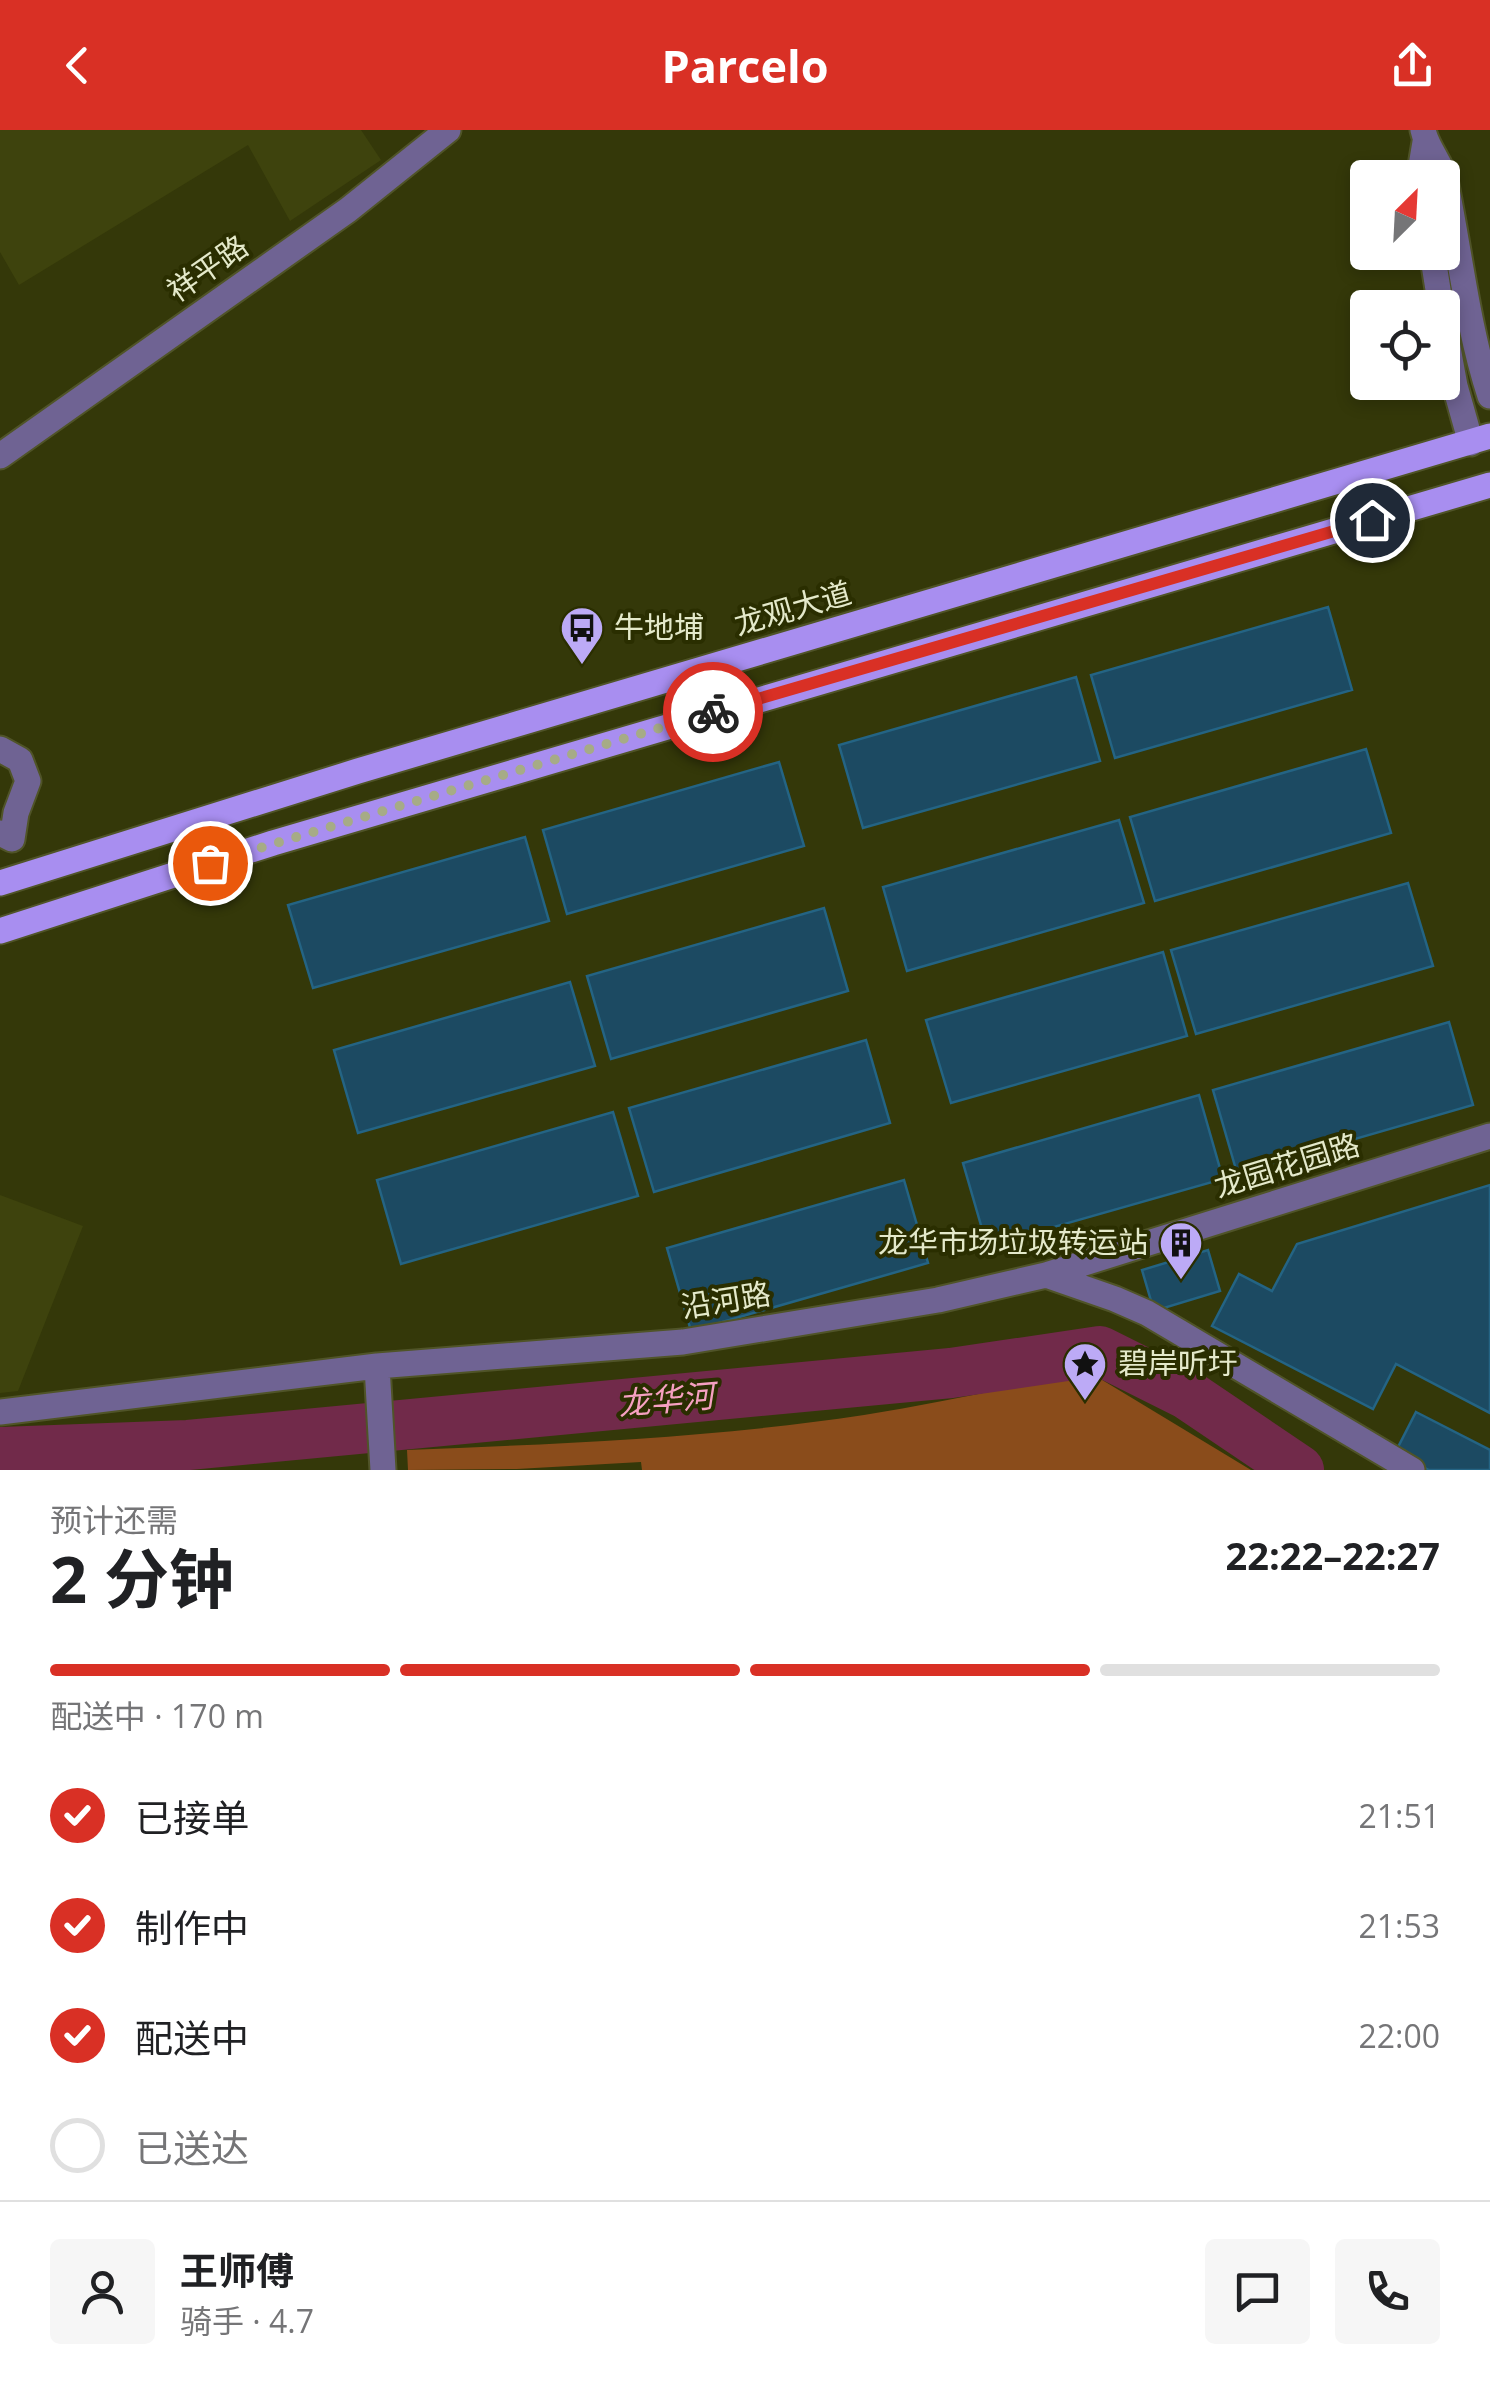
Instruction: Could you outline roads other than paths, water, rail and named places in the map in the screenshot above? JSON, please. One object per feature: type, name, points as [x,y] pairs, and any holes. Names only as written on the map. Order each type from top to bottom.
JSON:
[{"type":"main road","points":[[0,930],[272,842],[1488,485],[1480,440]]},
{"type":"main road","name":"龙观大道","points":[[11,880],[396,760],[1480,440]]},
{"type":"street","name":"祥平路","points":[[0,456],[348,210],[448,130]]},
{"type":"street","points":[[1424,136],[1444,173],[1480,365],[1490,396]]},
{"type":"street","points":[[1460,398],[1480,440]]},
{"type":"street","points":[[0,749],[20,760],[28,781],[6,836],[11,880]]},
{"type":"street","name":"龙园花园路","points":[[1046,1276],[1490,1136]]},
{"type":"street","points":[[1046,1276],[1115,1298],[1147,1313],[1412,1470]]},
{"type":"street","name":"沿河路","points":[[0,1412],[378,1379],[683,1342],[938,1300],[1046,1276]]},
{"type":"street","points":[[378,1379],[383,1464]]},
{"type":"waterway","name":"龙华河","points":[[0,1452],[188,1445],[951,1373],[1100,1351],[1188,1395],[1299,1470]]},
{"type":"place","name":"牛地埔","points":[[582,666]]},
{"type":"place","name":"龙华市场垃圾转运站","points":[[1181,1281]]},
{"type":"place","name":"碧岸听圩","points":[[1085,1402]]}]
